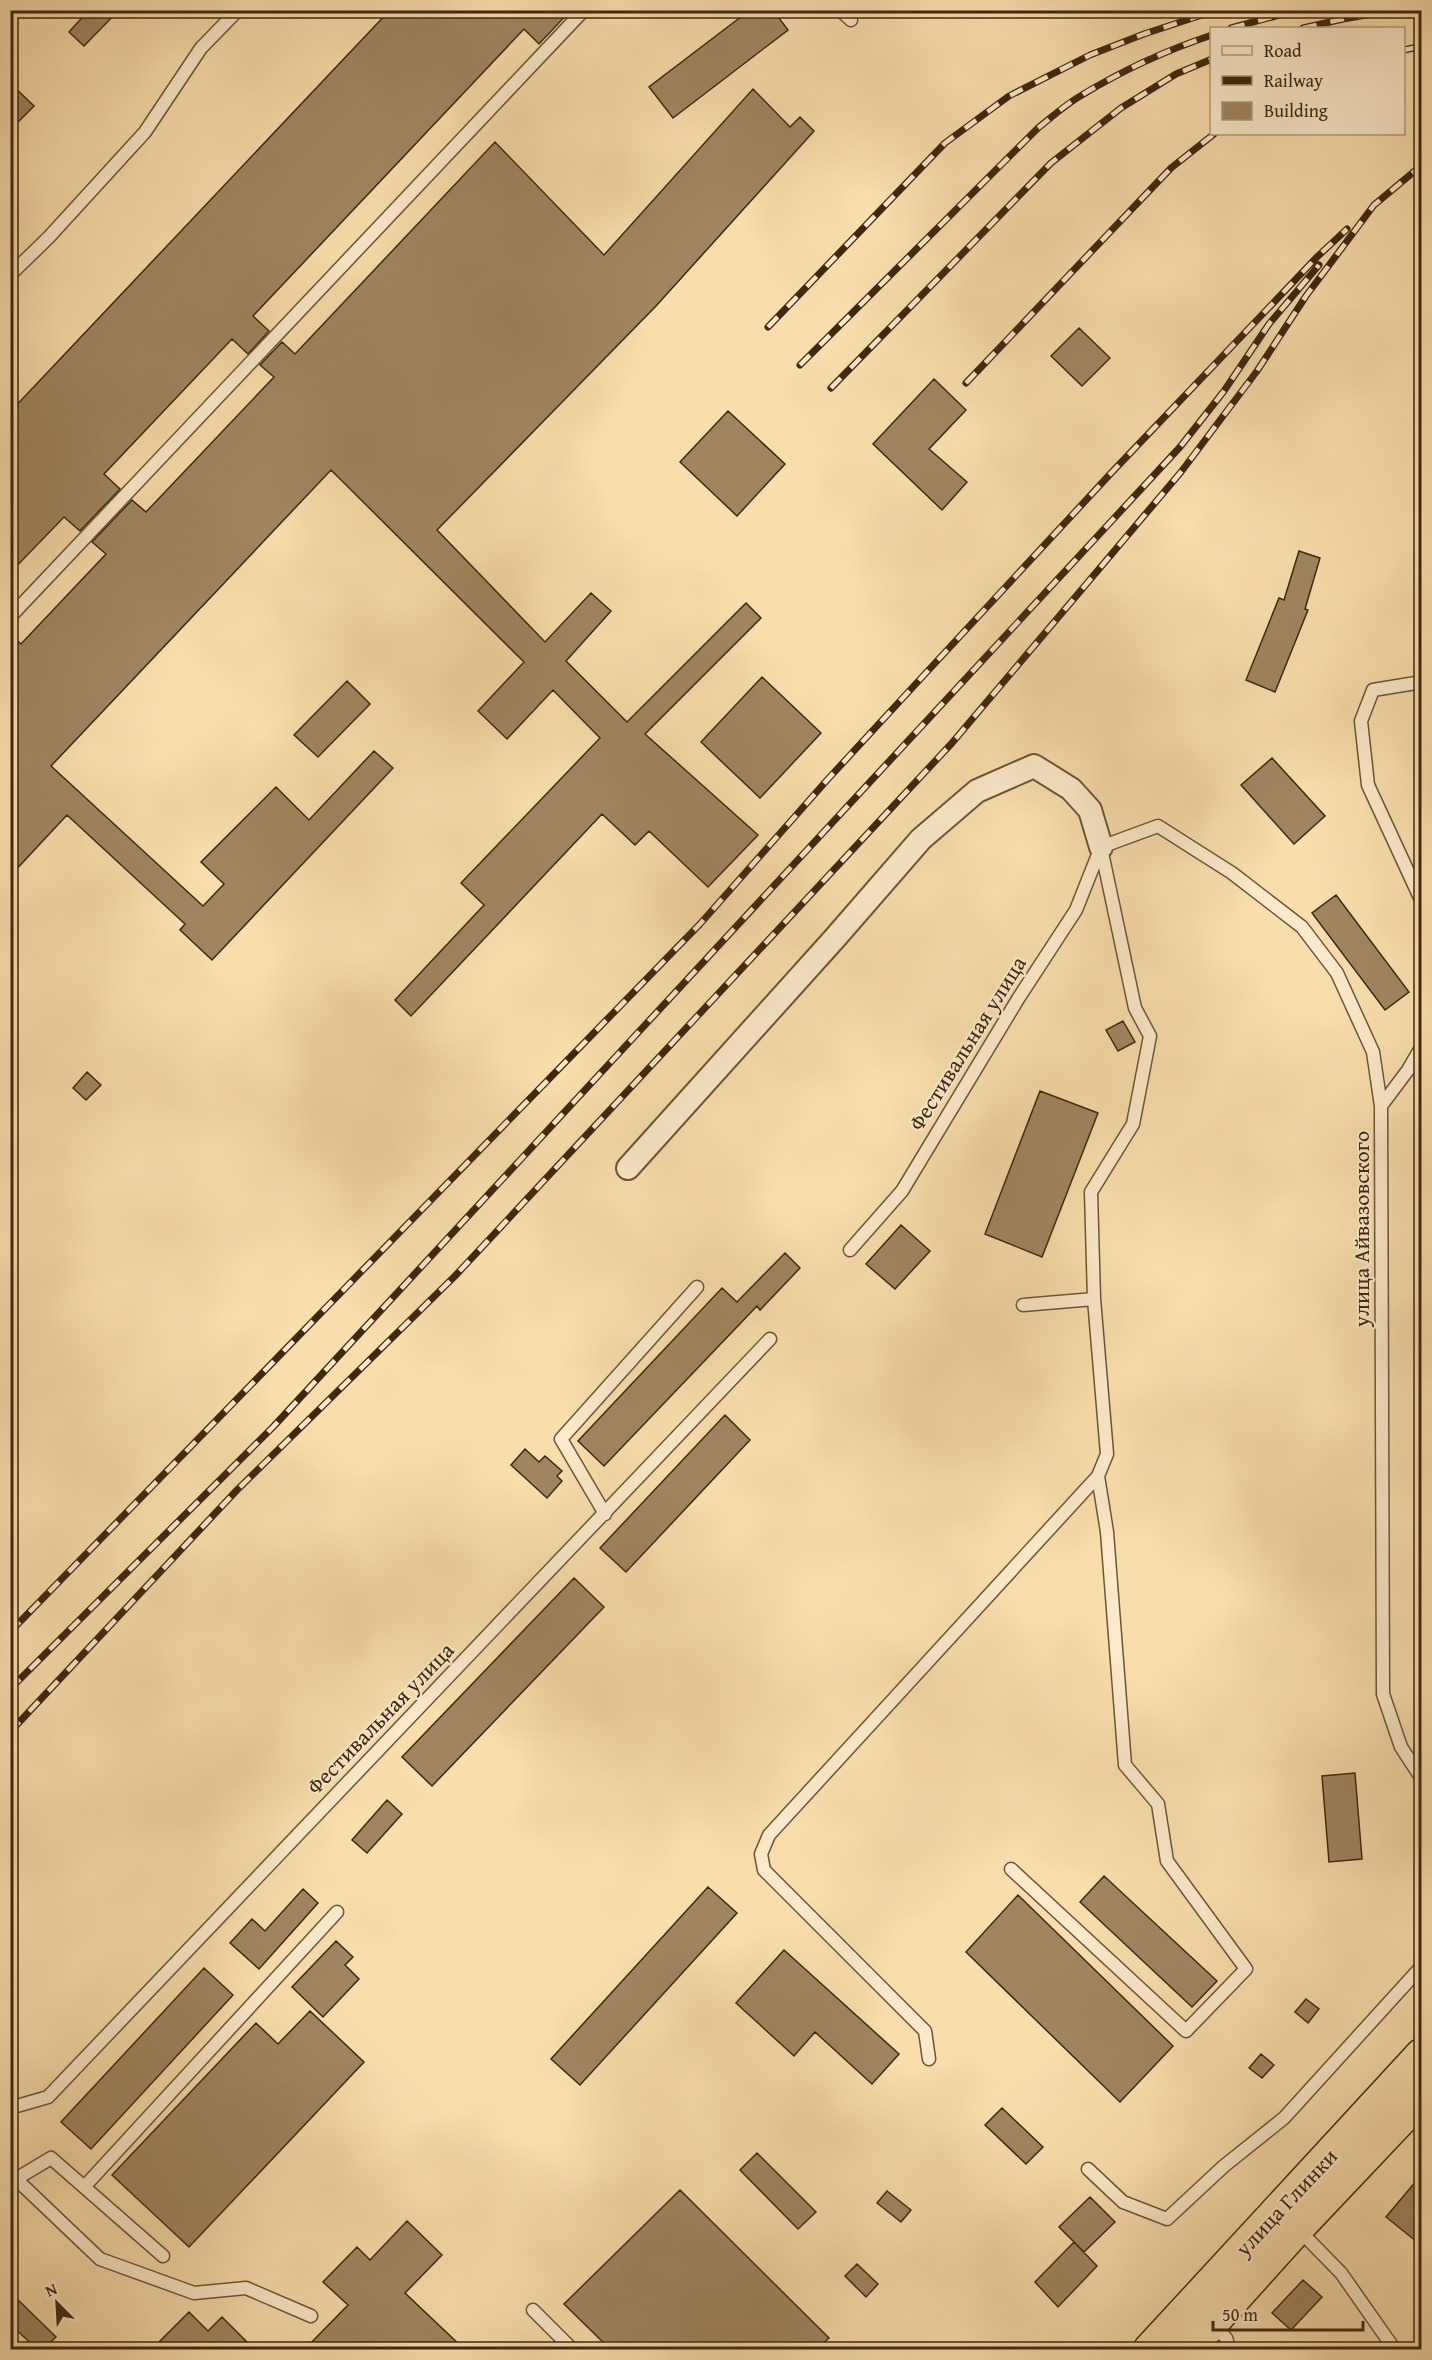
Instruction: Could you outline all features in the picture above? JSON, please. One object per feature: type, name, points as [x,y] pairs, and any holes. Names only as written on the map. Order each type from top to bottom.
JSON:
[{"type":"highway","name":"улица Глинки","points":[[1187,2349],[1212,2323],[1287,2219],[1422,2055]]},
{"type":"highway","name":"улица Глинки","points":[[1150,2349],[1287,2219],[1416,2107]]},
{"type":"street","points":[[628,1168],[921,839],[977,791],[1034,766],[1071,789],[1090,810],[1101,847]]},
{"type":"lane","points":[[10,275],[49,237],[146,132],[201,48],[238,10]]},
{"type":"lane","points":[[10,617],[584,10]]},
{"type":"lane","points":[[840,10],[851,20]]},
{"type":"lane","points":[[1422,682],[1373,690],[1361,721],[1368,785],[1422,902]]},
{"type":"lane","name":"улица Айвазовского","points":[[1101,847],[1158,826],[1232,873],[1302,927],[1336,974],[1373,1052],[1381,1106],[1383,1694],[1401,1747],[1422,1779]]},
{"type":"lane","points":[[929,2060],[925,2031],[764,1870],[761,1854],[769,1835],[1098,1476],[1107,1454],[1094,1299],[1091,1192],[1133,1124],[1149,1035],[1135,1008],[1101,847]]},
{"type":"lane","name":"Фестивальная улица","points":[[850,1250],[902,1191],[1018,999],[1076,910],[1101,847]]},
{"type":"lane","points":[[1381,1106],[1408,1070],[1422,1046]]},
{"type":"lane","points":[[605,1514],[561,1439],[697,1287]]},
{"type":"lane","points":[[1023,1305],[1094,1299]]},
{"type":"lane","name":"Фестивальная улица","points":[[10,2108],[48,2097],[770,1339]]},
{"type":"lane","points":[[1011,1869],[1186,2031],[1246,1969],[1167,1861],[1158,1804],[1125,1765],[1107,1532],[1098,1476]]},
{"type":"lane","points":[[86,2186],[337,1912]]},
{"type":"lane","points":[[1088,2169],[1123,2202],[1167,2219],[1224,2166],[1284,2118],[1422,1966]]},
{"type":"lane","points":[[163,2256],[51,2157],[13,2178],[100,2259],[194,2294],[246,2288],[311,2316]]},
{"type":"lane","points":[[1287,2219],[1341,2273],[1395,2349]]},
{"type":"lane","points":[[533,2310],[573,2349]]},
{"type":"lane","points":[[1212,2323],[1226,2338],[1230,2349]]},
{"type":"building","points":[[89,10],[119,10],[84,46],[69,32]]},
{"type":"building","points":[[390,10],[571,10],[539,44],[524,29],[253,316],[269,331],[248,354],[232,339],[104,474],[120,489],[80,531],[64,517],[10,573],[10,412]]},
{"type":"building","points":[[750,10],[773,10],[788,30],[673,118],[649,87]]},
{"type":"building","points":[[10,83],[34,106],[10,130]]},
{"type":"building","points":[[753,89],[790,127],[800,117],[814,131],[656,306],[437,530],[545,642],[591,593],[611,611],[566,661],[627,722],[746,603],[761,618],[645,734],[758,835],[708,887],[649,831],[635,845],[602,814],[411,1016],[395,1000],[484,905],[461,883],[600,738],[553,690],[507,739],[478,711],[524,662],[331,470],[51,766],[203,906],[224,884],[201,862],[276,787],[309,820],[374,751],[393,768],[212,960],[180,930],[185,924],[67,815],[10,876],[10,634],[21,644],[106,554],[92,542],[132,500],[146,512],[274,377],[260,365],[282,342],[295,354],[495,142],[604,255]]},
{"type":"building","points":[[1079,328],[1110,358],[1082,386],[1051,356]]},
{"type":"building","points":[[934,379],[966,410],[929,449],[967,482],[942,510],[873,444]]},
{"type":"building","points":[[728,411],[785,464],[737,516],[680,462]]},
{"type":"building","points":[[1299,551],[1320,558],[1305,609],[1308,610],[1275,692],[1246,680],[1279,598],[1284,600]]},
{"type":"building","points":[[762,677],[821,733],[760,798],[701,742]]},
{"type":"building","points":[[347,681],[370,704],[318,757],[294,735]]},
{"type":"building","points":[[1272,758],[1325,816],[1294,844],[1241,785]]},
{"type":"building","points":[[1336,895],[1409,992],[1385,1010],[1312,913]]},
{"type":"building","points":[[1123,1021],[1135,1042],[1118,1051],[1106,1030]]},
{"type":"building","points":[[87,1072],[101,1085],[86,1100],[73,1088]]},
{"type":"building","points":[[1040,1091],[1098,1113],[1042,1257],[985,1234]]},
{"type":"building","points":[[901,1225],[930,1251],[895,1289],[866,1264]]},
{"type":"building","points":[[785,1253],[800,1268],[760,1310],[757,1306],[604,1466],[578,1441],[722,1288],[737,1302]]},
{"type":"building","points":[[725,1415],[750,1440],[626,1572],[600,1548]]},
{"type":"building","points":[[525,1449],[539,1462],[545,1456],[562,1471],[557,1476],[562,1481],[547,1498],[511,1465]]},
{"type":"building","points":[[574,1578],[604,1607],[432,1786],[402,1757]]},
{"type":"building","points":[[1355,1773],[1362,1859],[1329,1862],[1322,1776]]},
{"type":"building","points":[[387,1800],[402,1814],[367,1853],[352,1840]]},
{"type":"building","points":[[1104,1876],[1217,1981],[1192,2007],[1080,1902]]},
{"type":"building","points":[[708,1887],[737,1913],[580,2085],[551,2059]]},
{"type":"building","points":[[303,1889],[318,1903],[259,1969],[230,1943],[252,1919],[265,1931]]},
{"type":"building","points":[[1018,1895],[1173,2046],[1120,2102],[966,1952]]},
{"type":"building","points":[[336,1941],[353,1957],[345,1965],[359,1979],[323,2017],[292,1987]]},
{"type":"building","points":[[784,1950],[899,2054],[872,2084],[815,2032],[794,2056],[736,2003]]},
{"type":"building","points":[[204,1968],[233,1995],[91,2149],[61,2122]]},
{"type":"building","points":[[1306,1999],[1319,2009],[1308,2023],[1295,2012]]},
{"type":"building","points":[[310,2011],[364,2062],[189,2247],[112,2175],[256,2023],[278,2044]]},
{"type":"building","points":[[1261,2054],[1274,2065],[1262,2078],[1249,2068]]},
{"type":"building","points":[[1002,2108],[1043,2147],[1026,2164],[985,2125]]},
{"type":"building","points":[[757,2153],[816,2212],[798,2229],[740,2170]]},
{"type":"building","points":[[1422,2174],[1422,2246],[1386,2217]]},
{"type":"building","points":[[680,2190],[829,2338],[817,2349],[610,2349],[564,2304]]},
{"type":"building","points":[[887,2191],[911,2210],[901,2222],[877,2203]]},
{"type":"building","points":[[1090,2197],[1115,2222],[1084,2252],[1059,2227]]},
{"type":"building","points":[[407,2221],[442,2255],[405,2293],[464,2349],[305,2349],[348,2305],[323,2282],[357,2247],[370,2260]]},
{"type":"building","points":[[1074,2242],[1097,2266],[1058,2307],[1035,2282]]},
{"type":"building","points":[[857,2264],[878,2284],[866,2297],[845,2276]]},
{"type":"building","points":[[1303,2280],[1322,2297],[1291,2330],[1272,2313]]},
{"type":"building","points":[[10,2292],[56,2337],[43,2349],[37,2349],[10,2324]]},
{"type":"building","points":[[189,2312],[208,2331],[222,2317],[254,2349],[152,2349]]},
{"type":"railway","points":[[768,327],[945,143],[1009,96],[1090,55],[1217,10]]},
{"type":"railway","points":[[1235,27],[1298,10]]},
{"type":"railway","points":[[1307,27],[1395,10]]},
{"type":"railway","points":[[800,365],[1038,128],[1070,102],[1129,69],[1210,36]]},
{"type":"railway","points":[[1405,50],[1422,46]]},
{"type":"railway","points":[[831,388],[1051,163],[1121,108],[1176,74],[1210,60]]},
{"type":"railway","points":[[966,383],[1171,168],[1213,135]]},
{"type":"railway","points":[[10,1732],[237,1490],[455,1276],[952,743],[1181,472],[1257,371],[1306,296],[1374,205],[1422,165]]},
{"type":"railway","points":[[10,1632],[700,924],[828,779],[1113,471],[1317,257],[1347,229]]},
{"type":"railway","points":[[10,1689],[273,1427],[1180,447],[1224,391],[1269,324],[1319,265]]}]
